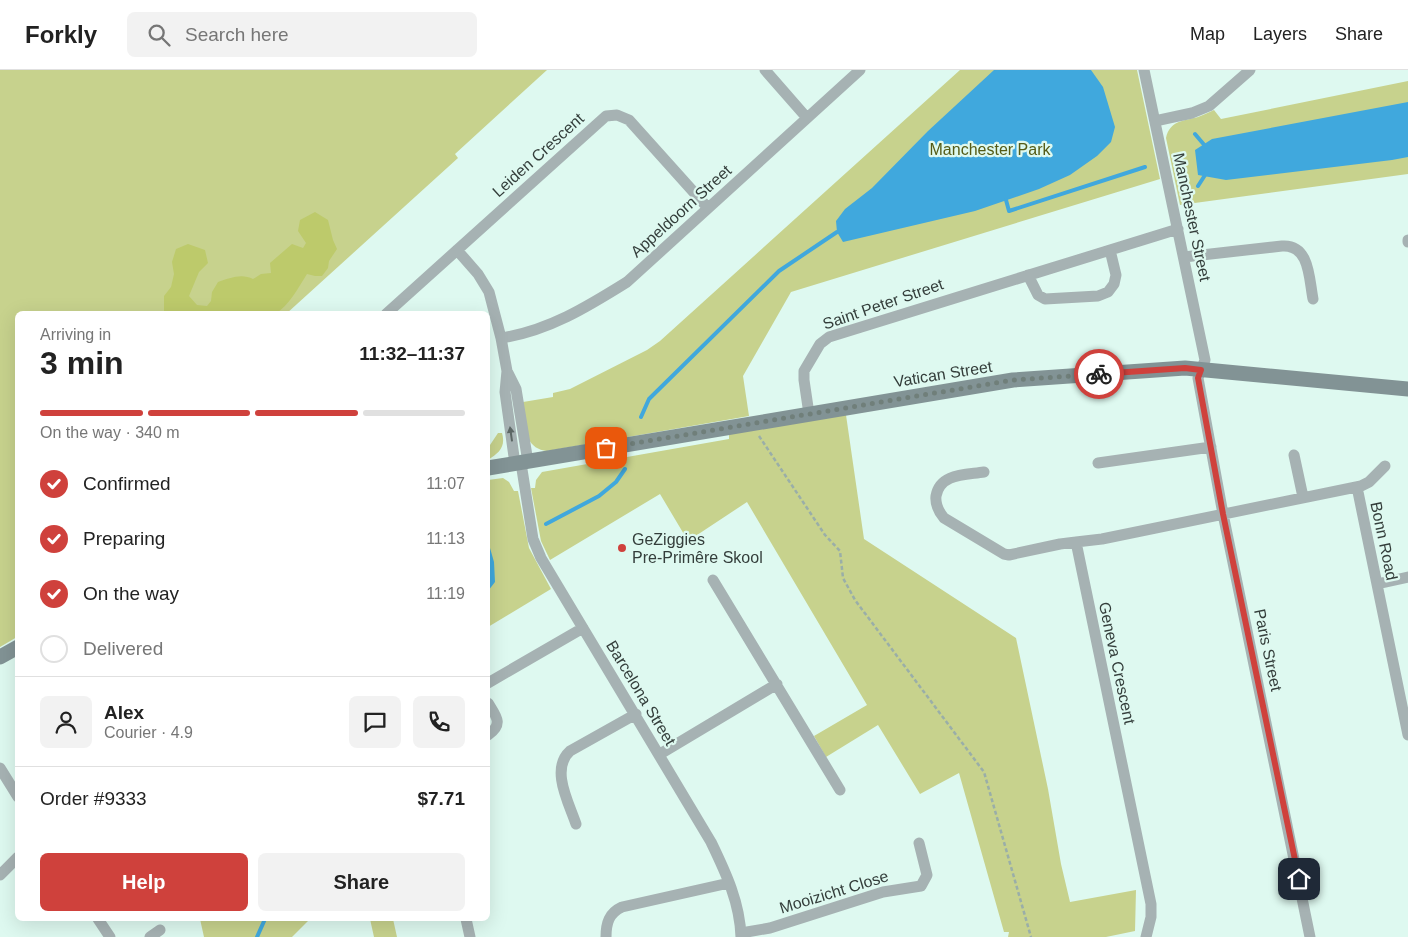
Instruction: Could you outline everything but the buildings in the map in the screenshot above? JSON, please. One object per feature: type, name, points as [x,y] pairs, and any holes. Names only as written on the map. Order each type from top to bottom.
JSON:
[{"type":"street","points":[[765,70],[807,118]]},
{"type":"street","name":"Appeldoorn Street","points":[[501,338],[540,330],[573,314],[627,282],[860,70]]},
{"type":"street","name":"Manchester Street","points":[[1144,70],[1205,360],[1201,370]]},
{"type":"street","points":[[1156,121],[1192,113],[1209,106],[1250,70]]},
{"type":"street","name":"Leiden Crescent","points":[[389,311],[601,119],[612,115],[621,116],[629,120],[708,208]]},
{"type":"street","name":"Saint Peter Street","points":[[809,414],[803,374],[815,351],[825,338],[1178,228]]},
{"type":"street","points":[[1184,258],[1292,246],[1301,251],[1304,256],[1308,268],[1312,300]]},
{"type":"street","name":"Barcelona Street","points":[[457,250],[478,274],[489,292],[507,371],[505,392],[521,463],[535,546],[711,842],[738,908],[741,935]]},
{"type":"street","points":[[1028,275],[1038,295],[1045,300],[1103,295],[1111,288],[1116,275],[1110,250]]},
{"type":"street","name":"Vatican Street","points":[[490,468],[1013,380],[1185,368],[1408,389]]},
{"type":"street","name":"Paris Street","points":[[1201,370],[1198,378],[1223,514],[1310,937]]},
{"type":"street","points":[[1098,463],[1211,447]]},
{"type":"street","points":[[1294,455],[1303,497]]},
{"type":"street","points":[[1357,487],[1369,482],[1385,466]]},
{"type":"street","points":[[984,472],[953,477],[942,483],[936,500],[940,513],[944,518],[1004,554],[1102,539],[1223,514]]},
{"type":"street","name":"Bonn Road","points":[[1223,514],[1357,487],[1408,735]]},
{"type":"street","name":"Geneva Crescent","points":[[1076,542],[1151,904],[1151,917],[1146,937]]},
{"type":"street","points":[[1377,584],[1408,577]]},
{"type":"street","points":[[713,580],[840,790]]},
{"type":"street","points":[[490,682],[583,628]]},
{"type":"street","points":[[0,657],[15,649]]},
{"type":"street","points":[[660,754],[777,684]]},
{"type":"street","points":[[490,706],[497,722],[495,730],[490,734]]},
{"type":"street","points":[[576,824],[563,783],[562,761],[570,751],[636,714]]},
{"type":"street","points":[[0,768],[15,792]]},
{"type":"street","name":"Mooizicht Close","points":[[741,935],[770,928],[883,892],[921,886],[927,875],[920,843]]},
{"type":"street","points":[[0,875],[15,860]]},
{"type":"street","points":[[606,937],[608,919],[622,907],[729,883]]},
{"type":"street","points":[[99,921],[110,937]]},
{"type":"street","points":[[466,921],[470,937]]},
{"type":"street","points":[[150,937],[160,930]]},
{"type":"path","points":[[757,432],[825,535],[840,551],[842,578],[855,600],[984,772],[1031,937]]},
{"type":"green space","points":[[0,70],[547,70],[455,154],[458,158],[289,311],[15,311],[15,638],[0,647]]},
{"type":"green space","name":"Manchester Park","points":[[960,70],[1137,70],[1160,179],[791,292],[743,376],[749,416],[547,451],[538,449],[531,443],[528,438],[523,402],[553,397],[553,393],[570,389],[647,350],[660,341]]},
{"type":"green space","points":[[1408,81],[1408,174],[1180,205],[1166,138],[1174,124],[1214,110],[1221,119]]},
{"type":"green space","points":[[315,212],[328,220],[337,249],[322,276],[307,274],[289,302],[280,311],[164,311],[164,296],[171,287],[174,274],[172,262],[176,249],[188,244],[205,250],[208,263],[199,272],[189,296],[197,305],[207,306],[211,301],[212,292],[218,282],[240,276],[253,279],[261,274],[271,273],[270,263],[292,244],[303,248],[306,243],[298,231],[300,220]]},
{"type":"green space","points":[[846,415],[864,539],[1016,638],[1070,902],[1136,890],[1135,931],[1106,937],[1008,937],[1009,932],[1004,932],[959,773],[920,794],[878,725],[826,757],[814,736],[867,705],[747,502],[688,541],[660,494],[550,560],[541,541],[531,488],[535,488],[536,480],[542,472],[729,439],[729,434]]},
{"type":"green space","points":[[498,433],[502,433],[503,442],[501,449],[490,459],[490,445]]},
{"type":"green space","points":[[503,478],[509,482],[514,491],[518,491],[529,548],[551,589],[490,626],[490,480]]},
{"type":"green space","points":[[200,921],[308,921],[292,937],[204,937]]},
{"type":"green space","points":[[370,921],[393,921],[397,937],[374,937]]},
{"type":"water","points":[[994,70],[1091,70],[1103,87],[1115,127],[1111,142],[1097,156],[1070,175],[1039,189],[975,211],[843,242],[837,232],[836,221],[845,209],[872,188],[928,131]]},
{"type":"water","points":[[1408,102],[1408,157],[1226,180],[1198,175],[1195,150],[1212,139]]},
{"type":"water","points":[[490,548],[494,562],[495,582],[490,588]]},
{"type":"waterway","points":[[1195,134],[1206,147]]},
{"type":"waterway","points":[[1006,200],[1009,211],[1145,167]]},
{"type":"waterway","points":[[1198,186],[1207,172]]},
{"type":"waterway","points":[[641,417],[649,399],[779,271],[837,232]]},
{"type":"waterway","points":[[546,524],[599,496],[616,482],[625,469]]},
{"type":"waterway","points":[[257,937],[264,921]]},
{"type":"way so far","points":[[606,448],[1013,380],[1099,374]]},
{"type":"place","name":"GeZiggies Pre-Primêre Skool","points":[[622,548]]},
{"type":"route","points":[[1099,374],[1185,368],[1201,370],[1198,378],[1223,514],[1299,879]]}]
